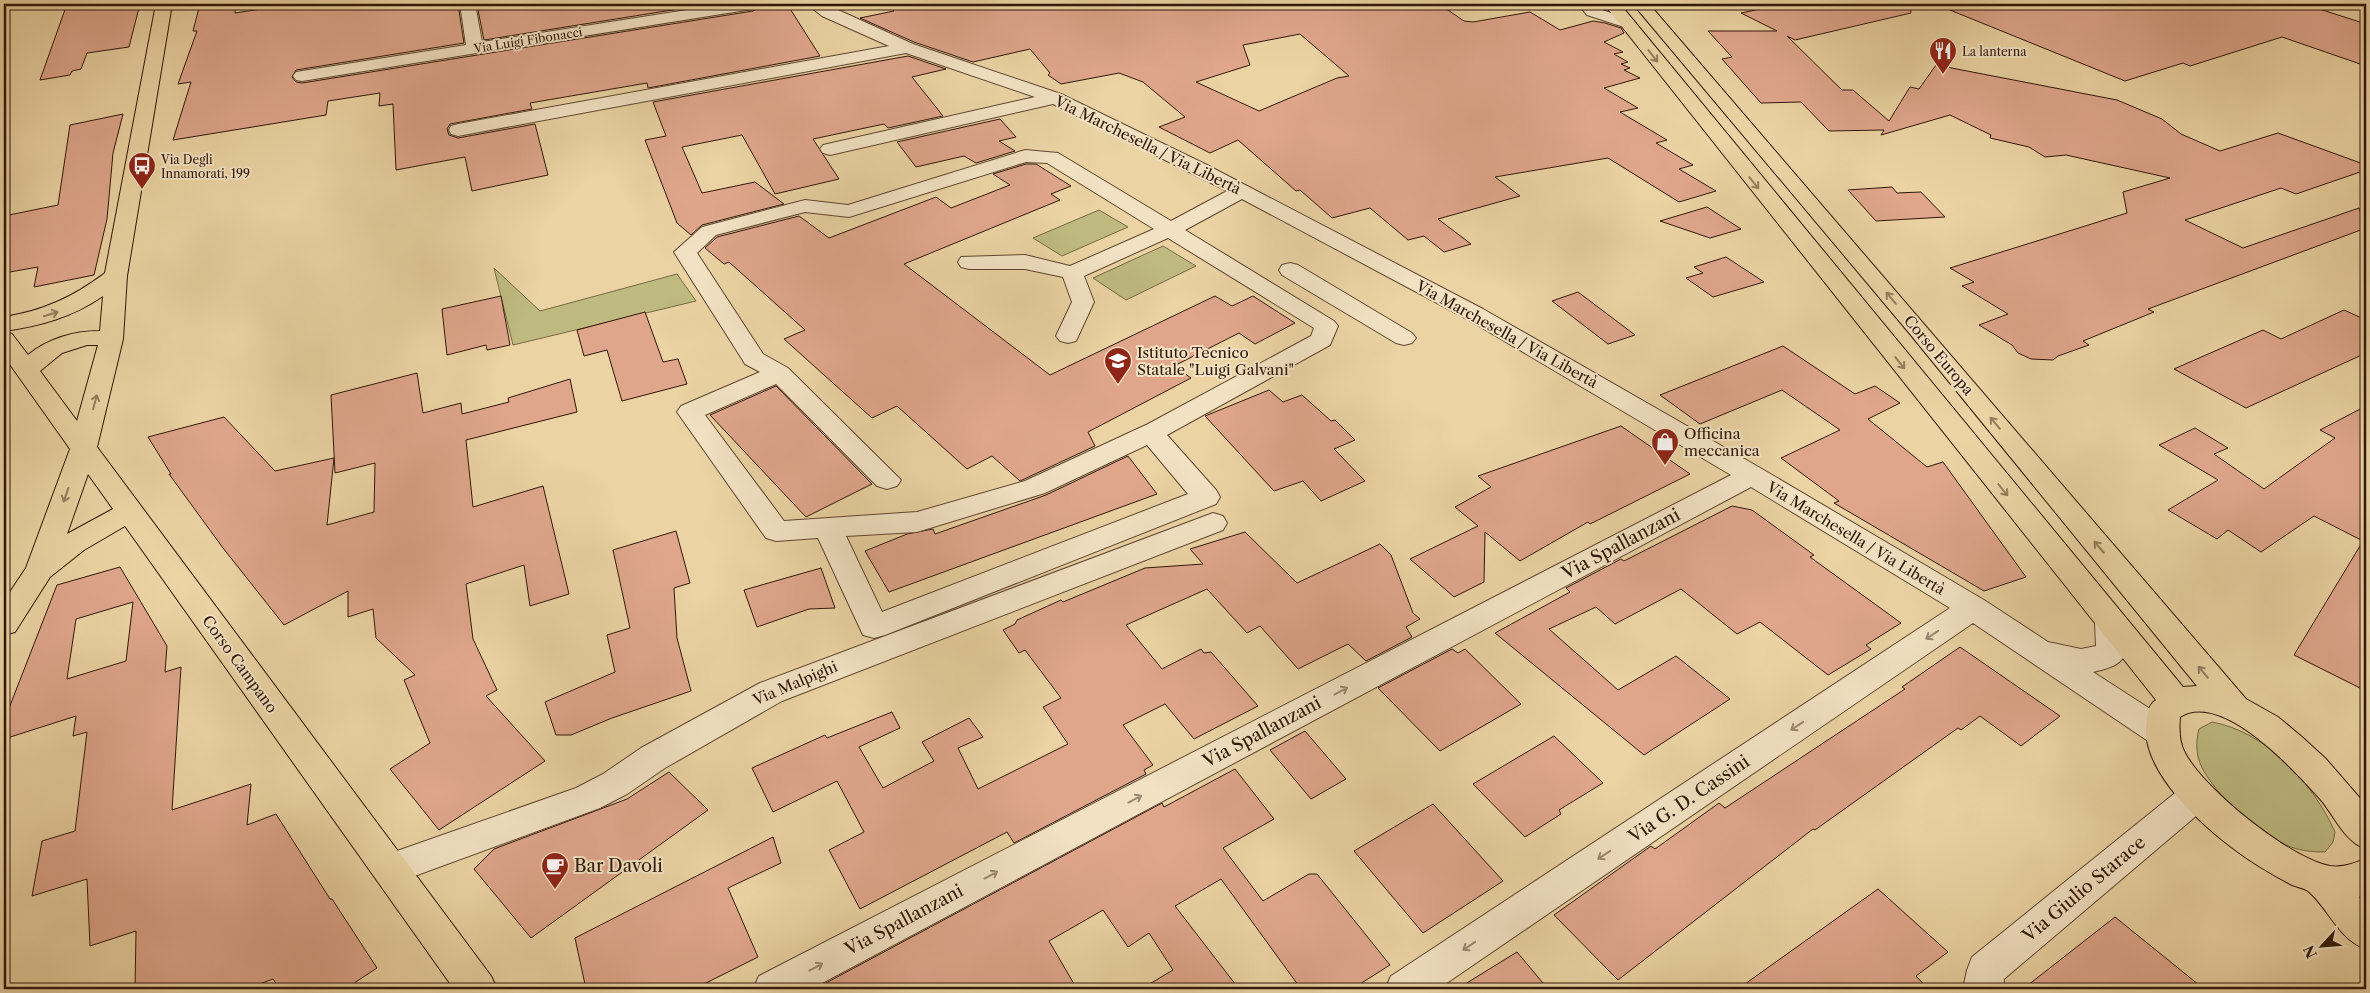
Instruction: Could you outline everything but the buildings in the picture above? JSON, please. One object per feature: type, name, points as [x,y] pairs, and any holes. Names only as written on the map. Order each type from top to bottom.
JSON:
[{"type":"main road","points":[[4,631],[40,570],[83,449],[111,340],[116,276],[164,4]]},
{"type":"main road","points":[[1612,4],[2110,623],[2177,703]]},
{"type":"main road","name":"Corso Europa","points":[[1641,4],[1918,329],[2235,709]]},
{"type":"main road","points":[[4,324],[30,321],[63,311],[82,301],[116,276]]},
{"type":"main road","points":[[27,371],[42,354],[60,345],[95,337],[111,340]]},
{"type":"main road","name":"Corso Campano","points":[[4,339],[477,989]]},
{"type":"main road","points":[[40,570],[74,543],[129,512]]},
{"type":"main road","points":[[2366,834],[2330,785],[2307,760],[2265,727],[2235,709],[2209,700],[2190,698],[2164,711],[2162,734],[2166,748],[2175,766],[2197,795],[2244,838],[2280,862],[2321,880],[2344,883],[2362,880],[2366,875]]},
{"type":"main road","points":[[2321,880],[2366,932]]},
{"type":"street","points":[[475,48],[467,5],[478,4]]},
{"type":"street","name":"Via Luigi Fibonacci","points":[[302,76],[753,4]]},
{"type":"street","name":"Via Marchesella / Via Libertà","points":[[815,4],[828,13],[907,48],[1056,98],[1242,192],[1475,314],[1752,475],[1973,608],[2162,734]]},
{"type":"street","points":[[1586,4],[1598,14],[1627,23]]},
{"type":"street","points":[[458,130],[907,48]]},
{"type":"street","points":[[830,149],[1056,98]]},
{"type":"street","points":[[779,373],[690,412],[776,531],[918,522],[1035,487],[1151,433],[1322,340],[1326,326],[1051,157],[1025,156],[849,212],[805,206],[709,231],[685,252],[754,359],[779,373],[887,480]]},
{"type":"street","points":[[969,262],[1025,262],[1072,273],[1171,229],[1242,192]]},
{"type":"street","points":[[1260,285],[1296,267],[1404,338]]},
{"type":"street","points":[[1068,336],[1083,302],[1072,273]]},
{"type":"street","points":[[828,528],[874,627],[1206,497],[1151,433]]},
{"type":"street","name":"Via Spallanzani","points":[[773,989],[1752,475]]},
{"type":"street","name":"Via Malpighi","points":[[390,870],[588,798],[615,784],[661,753],[771,692],[1213,523]]},
{"type":"street","name":"Via G. D. Cassini","points":[[1405,989],[1973,608]]},
{"type":"street","points":[[2025,643],[2050,654],[2070,659],[2091,661],[2104,657],[2112,651],[2110,623]]},
{"type":"street","points":[[2330,785],[2366,814]]},
{"type":"street","name":"Via Giulio Starace","points":[[1983,989],[1986,970],[2197,795]]},
{"type":"shaded area","points":[[1099,210],[1128,227],[1062,256],[1033,238]]},
{"type":"shaded area","name":"Istituto Tecnico Statale \"Luigi Galvani\"","points":[[1163,246],[1196,266],[1126,300],[1093,278]]},
{"type":"shaded area","points":[[494,268],[540,311],[677,274],[696,301],[513,345]]},
{"type":"shaded area","points":[[2212,722],[2232,728],[2269,748],[2301,778],[2326,814],[2335,832],[2333,842],[2325,852],[2299,849],[2280,841],[2243,816],[2221,794],[2202,768],[2197,751],[2199,729]]},
{"type":"place","name":"La lanterna","points":[[1943,75]]},
{"type":"place","name":"Via Degli Innamorati, 199","points":[[142,190]]},
{"type":"place","name":"Istituto Tecnico Statale \"Luigi Galvani\"","points":[[1118,385]]},
{"type":"place","name":"Officina meccanica","points":[[1665,466]]},
{"type":"place","name":"Bar Davoli","points":[[555,890]]}]
